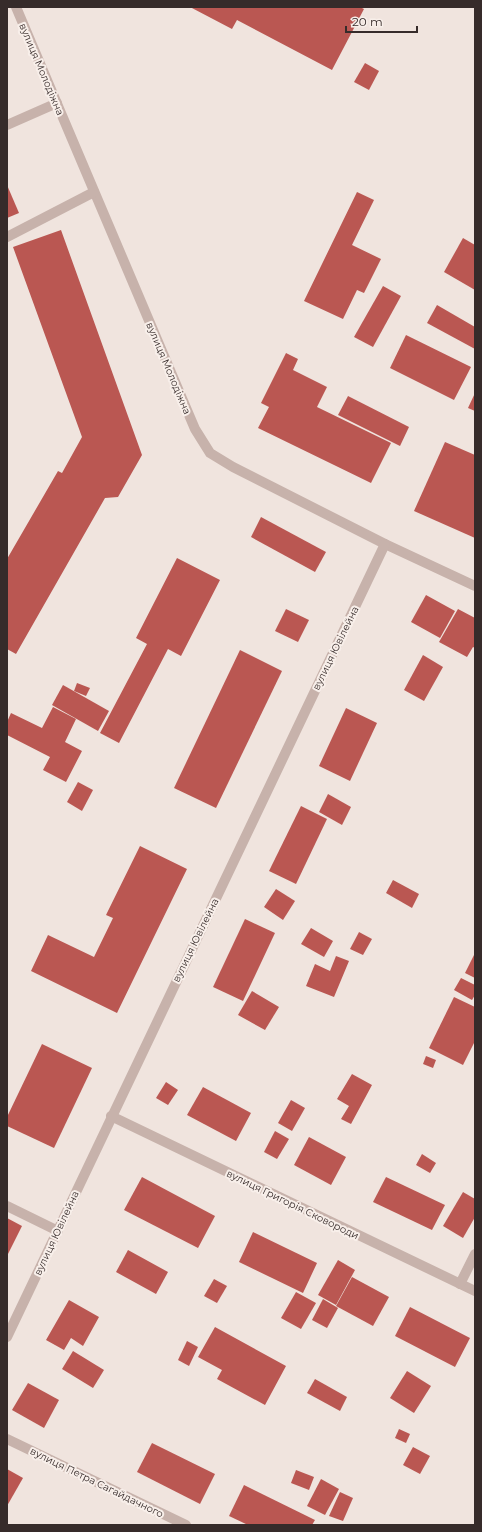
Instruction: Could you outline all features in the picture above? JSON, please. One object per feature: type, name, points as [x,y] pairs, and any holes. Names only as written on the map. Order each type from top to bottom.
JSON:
[{"type":"street","name":"вулиця Молодіжна","points":[[16,7],[195,429],[210,453],[233,467],[385,544],[475,586]]},
{"type":"street","points":[[7,125],[57,103]]},
{"type":"street","points":[[7,237],[94,192]]},
{"type":"street","name":"вулиця Ювілейна","points":[[7,1337],[111,1116],[385,544]]},
{"type":"street","name":"вулиця Григорія Сковороди","points":[[111,1116],[475,1291]]},
{"type":"street","points":[[7,1206],[58,1231]]},
{"type":"street","points":[[460,1284],[475,1254]]},
{"type":"street","name":"вулиця Петра Сагайдачного","points":[[7,1439],[186,1525]]},
{"type":"building","points":[[190,7],[360,7],[364,9],[332,70],[237,20],[232,29]]},
{"type":"building","points":[[365,63],[379,71],[369,90],[354,82]]},
{"type":"building","points":[[7,185],[19,213],[7,218]]},
{"type":"building","points":[[357,192],[374,200],[352,245],[381,259],[364,293],[357,290],[343,319],[304,301]]},
{"type":"building","points":[[61,230],[142,455],[118,497],[105,498],[16,654],[7,649],[7,559],[58,471],[62,473],[82,437],[13,247]]},
{"type":"building","points":[[463,238],[475,245],[475,290],[444,272]]},
{"type":"building","points":[[383,286],[401,296],[373,347],[354,337]]},
{"type":"building","points":[[437,305],[475,327],[475,349],[427,323]]},
{"type":"building","points":[[406,335],[471,367],[454,400],[390,368]]},
{"type":"building","points":[[286,353],[298,359],[293,370],[327,387],[317,407],[391,443],[371,483],[258,428],[269,407],[261,403]]},
{"type":"building","points":[[475,393],[475,411],[468,408]]},
{"type":"building","points":[[348,396],[409,427],[400,446],[338,415]]},
{"type":"building","points":[[445,442],[475,455],[475,538],[414,511]]},
{"type":"building","points":[[261,517],[326,552],[315,572],[251,537]]},
{"type":"building","points":[[177,558],[220,580],[181,656],[168,649],[119,743],[100,733],[147,644],[136,638]]},
{"type":"building","points":[[426,595],[455,611],[440,638],[411,622]]},
{"type":"building","points":[[286,609],[309,620],[298,642],[275,631]]},
{"type":"building","points":[[458,609],[475,618],[475,648],[473,647],[467,657],[439,642]]},
{"type":"building","points":[[240,650],[282,671],[216,808],[174,788]]},
{"type":"building","points":[[423,655],[443,667],[424,701],[404,690]]},
{"type":"building","points":[[77,683],[90,688],[86,696],[74,691]]},
{"type":"building","points":[[63,685],[109,711],[98,731],[52,705]]},
{"type":"building","points":[[53,707],[76,719],[65,742],[82,751],[66,782],[43,770],[50,757],[7,735],[7,722],[11,713],[42,728]]},
{"type":"building","points":[[346,708],[377,723],[350,781],[319,766]]},
{"type":"building","points":[[78,782],[93,790],[82,811],[67,802]]},
{"type":"building","points":[[328,794],[351,807],[342,825],[319,812]]},
{"type":"building","points":[[301,806],[327,819],[296,884],[269,871]]},
{"type":"building","points":[[140,846],[187,869],[117,1013],[31,971],[48,935],[94,957],[113,918],[106,915]]},
{"type":"building","points":[[393,880],[419,894],[412,908],[386,893]]},
{"type":"building","points":[[276,889],[295,901],[283,920],[264,907]]},
{"type":"building","points":[[245,919],[275,933],[243,1001],[213,987]]},
{"type":"building","points":[[311,928],[333,941],[324,957],[301,944]]},
{"type":"building","points":[[359,932],[372,939],[363,955],[350,949]]},
{"type":"building","points":[[475,953],[475,978],[465,973]]},
{"type":"building","points":[[336,956],[349,961],[334,997],[306,986],[315,964],[330,971]]},
{"type":"building","points":[[461,978],[475,985],[475,995],[472,1000],[454,990]]},
{"type":"building","points":[[252,991],[279,1007],[265,1030],[238,1015]]},
{"type":"building","points":[[454,997],[475,1007],[475,1041],[463,1065],[429,1048]]},
{"type":"building","points":[[42,1044],[92,1068],[54,1148],[7,1126],[7,1117]]},
{"type":"building","points":[[426,1056],[436,1060],[433,1068],[423,1064]]},
{"type":"building","points":[[352,1074],[372,1085],[351,1124],[341,1119],[349,1106],[337,1099]]},
{"type":"building","points":[[166,1082],[178,1090],[168,1105],[156,1098]]},
{"type":"building","points":[[203,1087],[251,1113],[236,1141],[187,1115]]},
{"type":"building","points":[[291,1100],[305,1108],[292,1131],[278,1123]]},
{"type":"building","points":[[275,1131],[289,1139],[277,1159],[264,1152]]},
{"type":"building","points":[[309,1137],[346,1157],[331,1185],[294,1165]]},
{"type":"building","points":[[422,1154],[436,1163],[430,1173],[416,1165]]},
{"type":"building","points":[[142,1177],[215,1216],[198,1248],[124,1210]]},
{"type":"building","points":[[386,1177],[445,1205],[432,1230],[373,1202]]},
{"type":"building","points":[[463,1192],[475,1199],[475,1217],[463,1238],[443,1226]]},
{"type":"building","points":[[7,1218],[22,1226],[7,1256]]},
{"type":"building","points":[[253,1232],[317,1263],[303,1293],[239,1262]]},
{"type":"building","points":[[128,1250],[168,1272],[156,1294],[116,1272]]},
{"type":"building","points":[[338,1260],[355,1270],[336,1305],[318,1295]]},
{"type":"building","points":[[352,1277],[389,1297],[373,1326],[336,1306]]},
{"type":"building","points":[[214,1279],[227,1286],[217,1303],[204,1296]]},
{"type":"building","points":[[296,1292],[316,1303],[301,1329],[281,1318]]},
{"type":"building","points":[[323,1299],[338,1308],[327,1328],[312,1320]]},
{"type":"building","points":[[69,1300],[99,1317],[83,1346],[71,1338],[64,1350],[46,1340]]},
{"type":"building","points":[[410,1307],[470,1338],[455,1367],[395,1336]]},
{"type":"building","points":[[215,1327],[286,1366],[265,1405],[217,1379],[222,1370],[198,1357]]},
{"type":"building","points":[[187,1341],[198,1347],[189,1366],[178,1360]]},
{"type":"building","points":[[73,1351],[104,1370],[93,1388],[62,1369]]},
{"type":"building","points":[[407,1371],[431,1386],[414,1413],[390,1398]]},
{"type":"building","points":[[315,1379],[347,1397],[340,1411],[307,1393]]},
{"type":"building","points":[[28,1383],[59,1400],[44,1428],[12,1410]]},
{"type":"building","points":[[399,1429],[410,1434],[406,1443],[395,1438]]},
{"type":"building","points":[[152,1443],[215,1474],[200,1504],[137,1472]]},
{"type":"building","points":[[413,1447],[430,1456],[420,1474],[403,1465]]},
{"type":"building","points":[[7,1469],[23,1478],[7,1506]]},
{"type":"building","points":[[296,1470],[314,1477],[309,1490],[291,1483]]},
{"type":"building","points":[[321,1479],[339,1489],[325,1515],[307,1506]]},
{"type":"building","points":[[244,1485],[315,1520],[312,1525],[248,1525],[229,1516]]},
{"type":"building","points":[[340,1492],[353,1498],[343,1521],[329,1516]]}]
